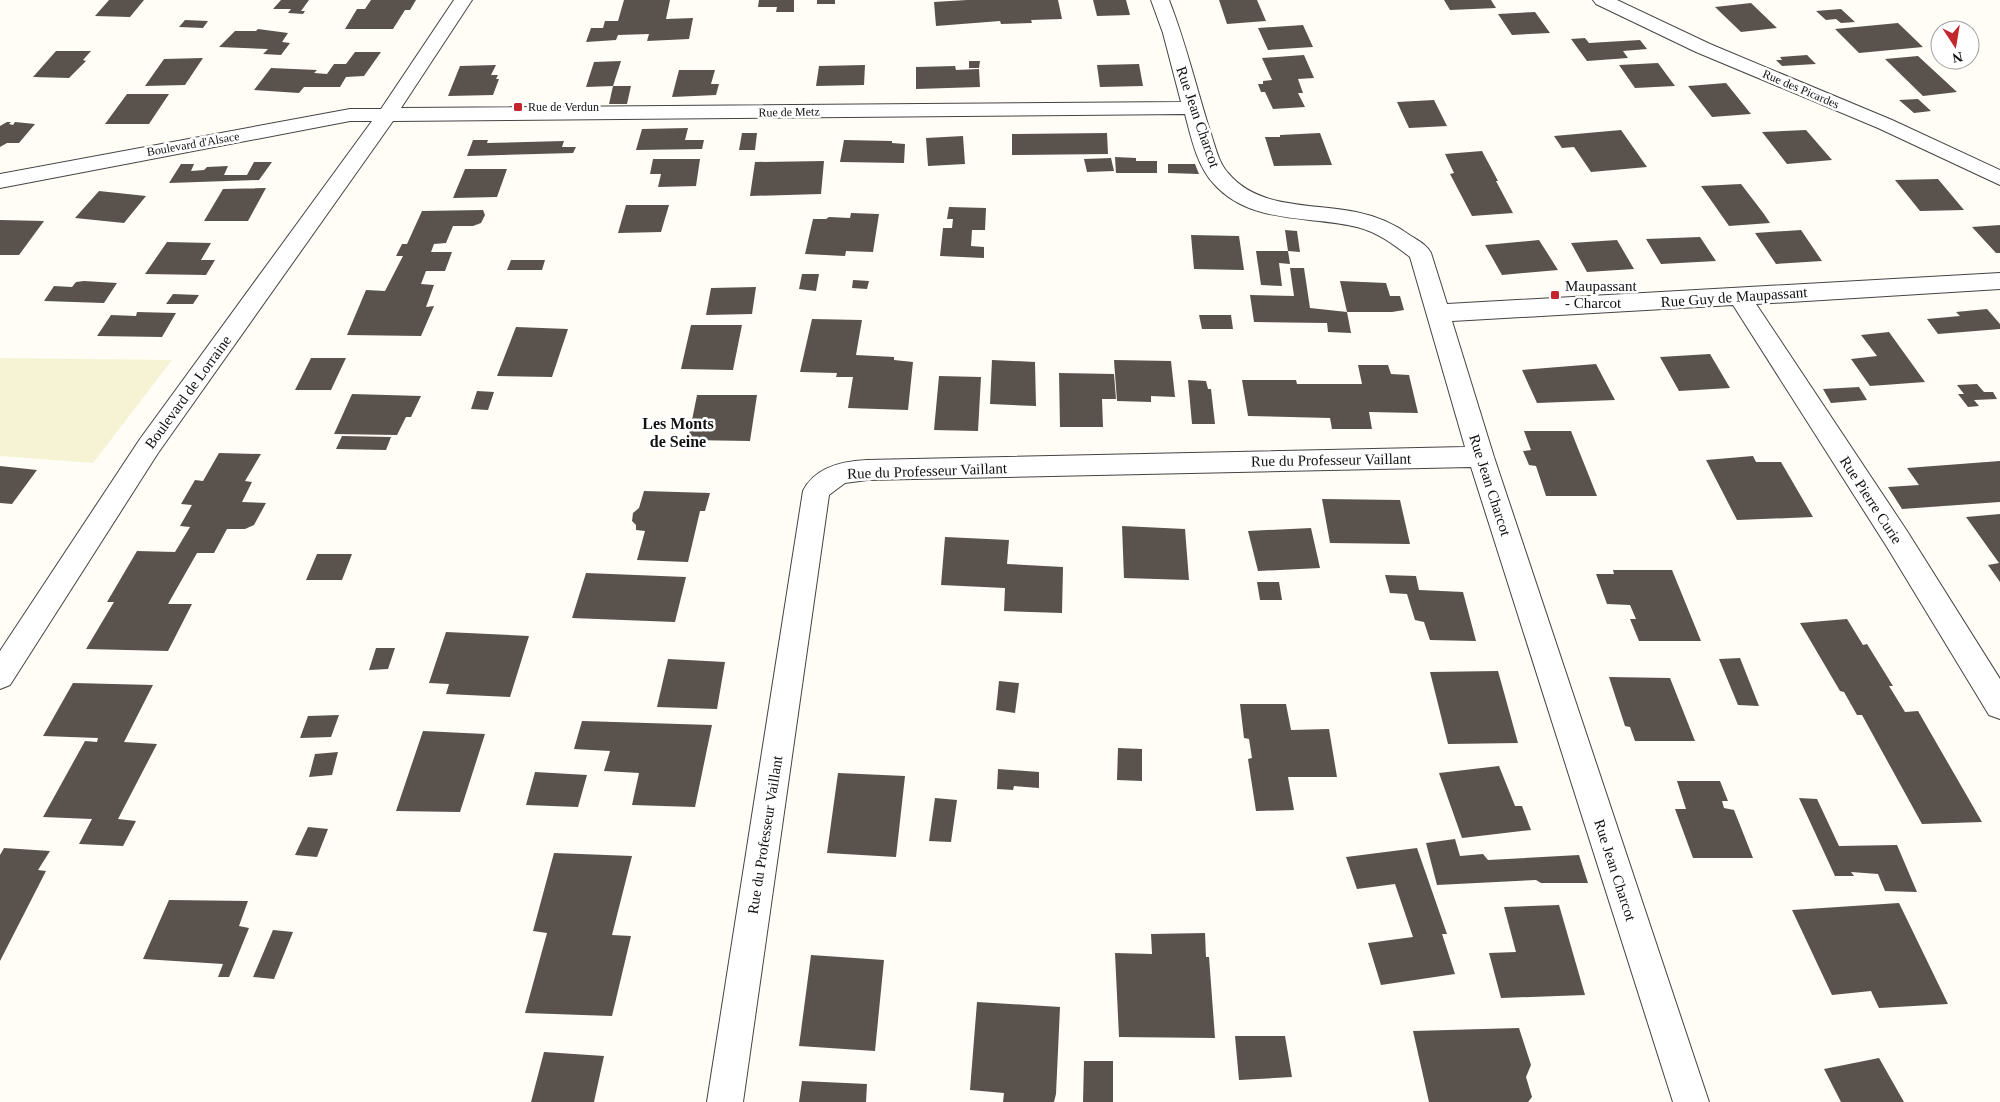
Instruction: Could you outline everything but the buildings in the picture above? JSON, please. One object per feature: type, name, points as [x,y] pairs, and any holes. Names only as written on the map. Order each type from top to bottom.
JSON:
[{"type":"street","points":[[387,115],[463,0]]},
{"type":"street","name":"Rue Jean Charcot","points":[[1160,0],[1192,108],[1210,161],[1221,180],[1250,200],[1272,207],[1351,219],[1375,225],[1399,238],[1420,253],[1481,457],[1691,1102]]},
{"type":"street","name":"Rue des Picardes","points":[[1602,0],[1703,48],[1885,124],[2000,178]]},
{"type":"street","name":"Rue de Metz","points":[[387,115],[1192,108]]},
{"type":"street","name":"Boulevard d'Alsace","points":[[0,181],[350,115],[387,115]]},
{"type":"street","name":"Boulevard de Lorraine","points":[[0,676],[149,446],[387,115]]},
{"type":"street","name":"Rue Guy de Maupassant","points":[[1438,314],[1587,307],[2000,281]]},
{"type":"street","name":"Rue Pierre Curie","points":[[1740,296],[1897,539],[2000,705]]},
{"type":"street","name":"Rue du Professeur Vaillant","points":[[725,1102],[816,492],[824,482],[836,475],[860,471],[1481,457]]},
{"type":"shaded area","points":[[0,358],[172,360],[93,463],[0,456]]},
{"type":"place","name":"Rue de Verdun","points":[[518,107]]},
{"type":"place","name":"Maupassant - Charcot","points":[[1555,295]]},
{"type":"district","name":"Les Monts de Seine","points":[[678,432]]}]
